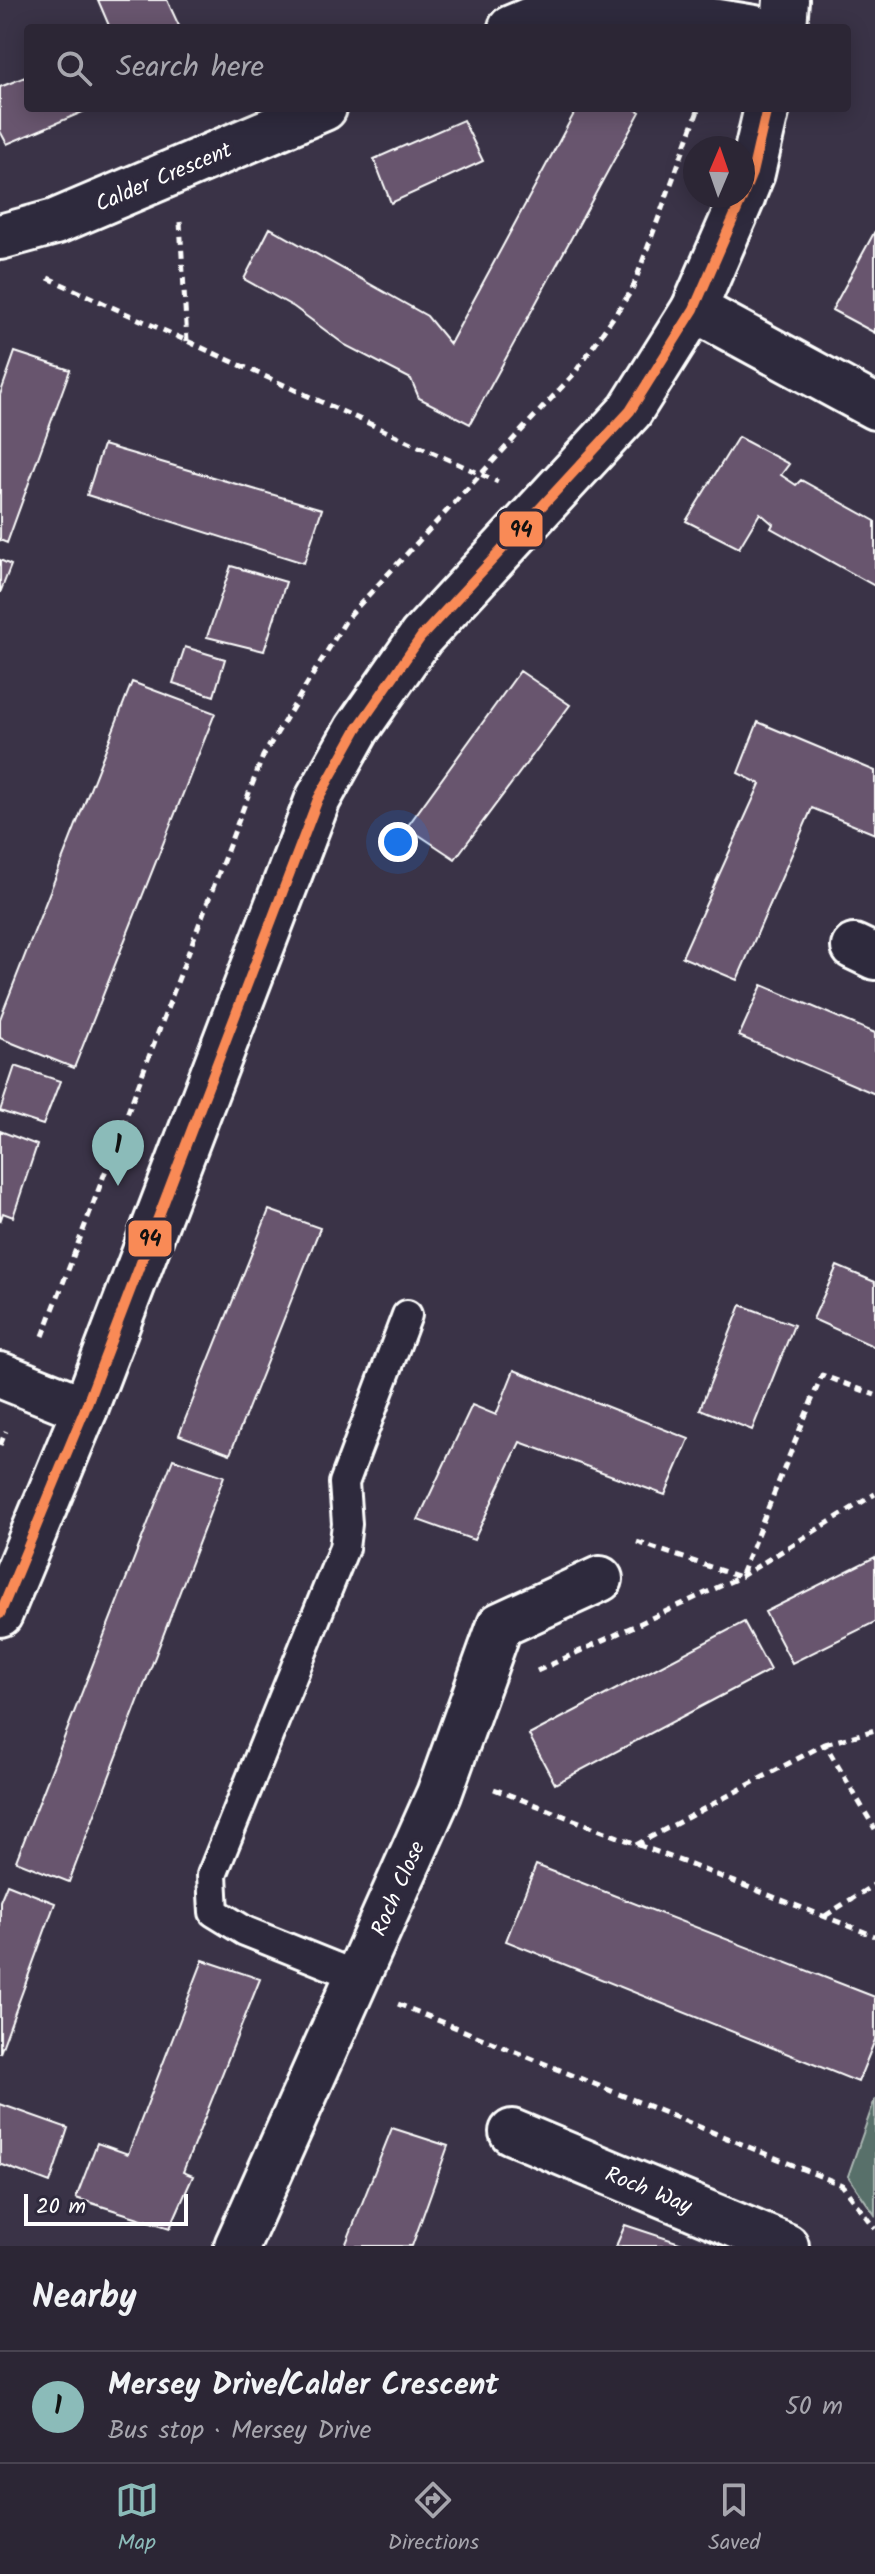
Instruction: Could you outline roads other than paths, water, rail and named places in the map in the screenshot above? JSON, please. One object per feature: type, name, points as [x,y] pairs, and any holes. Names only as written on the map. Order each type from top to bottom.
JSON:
[{"type":"street","points":[[784,24],[786,0]]},
{"type":"street","points":[[520,24],[549,12],[646,10],[730,24]]},
{"type":"street","name":"Calder Crescent","points":[[0,237],[55,222],[315,112]]},
{"type":"street","points":[[755,160],[766,112]]},
{"type":"street","points":[[0,1614],[85,1409],[318,799],[357,729],[421,637],[630,411],[694,309],[738,208]]},
{"type":"street","points":[[694,309],[875,407]]},
{"type":"street","points":[[0,1375],[85,1409]]},
{"type":"street","name":"Roch Close","points":[[237,2246],[448,1770],[500,1625],[600,1579]]},
{"type":"street","name":"Roch Way","points":[[512,2132],[786,2246]]},
{"type":"lane","points":[[355,1982],[245,1931],[214,1912],[212,1875],[344,1548],[347,1524],[344,1483],[407,1315]]},
{"type":"place","name":"Mersey Drive/Calder Crescent","points":[[118,1186]]}]
